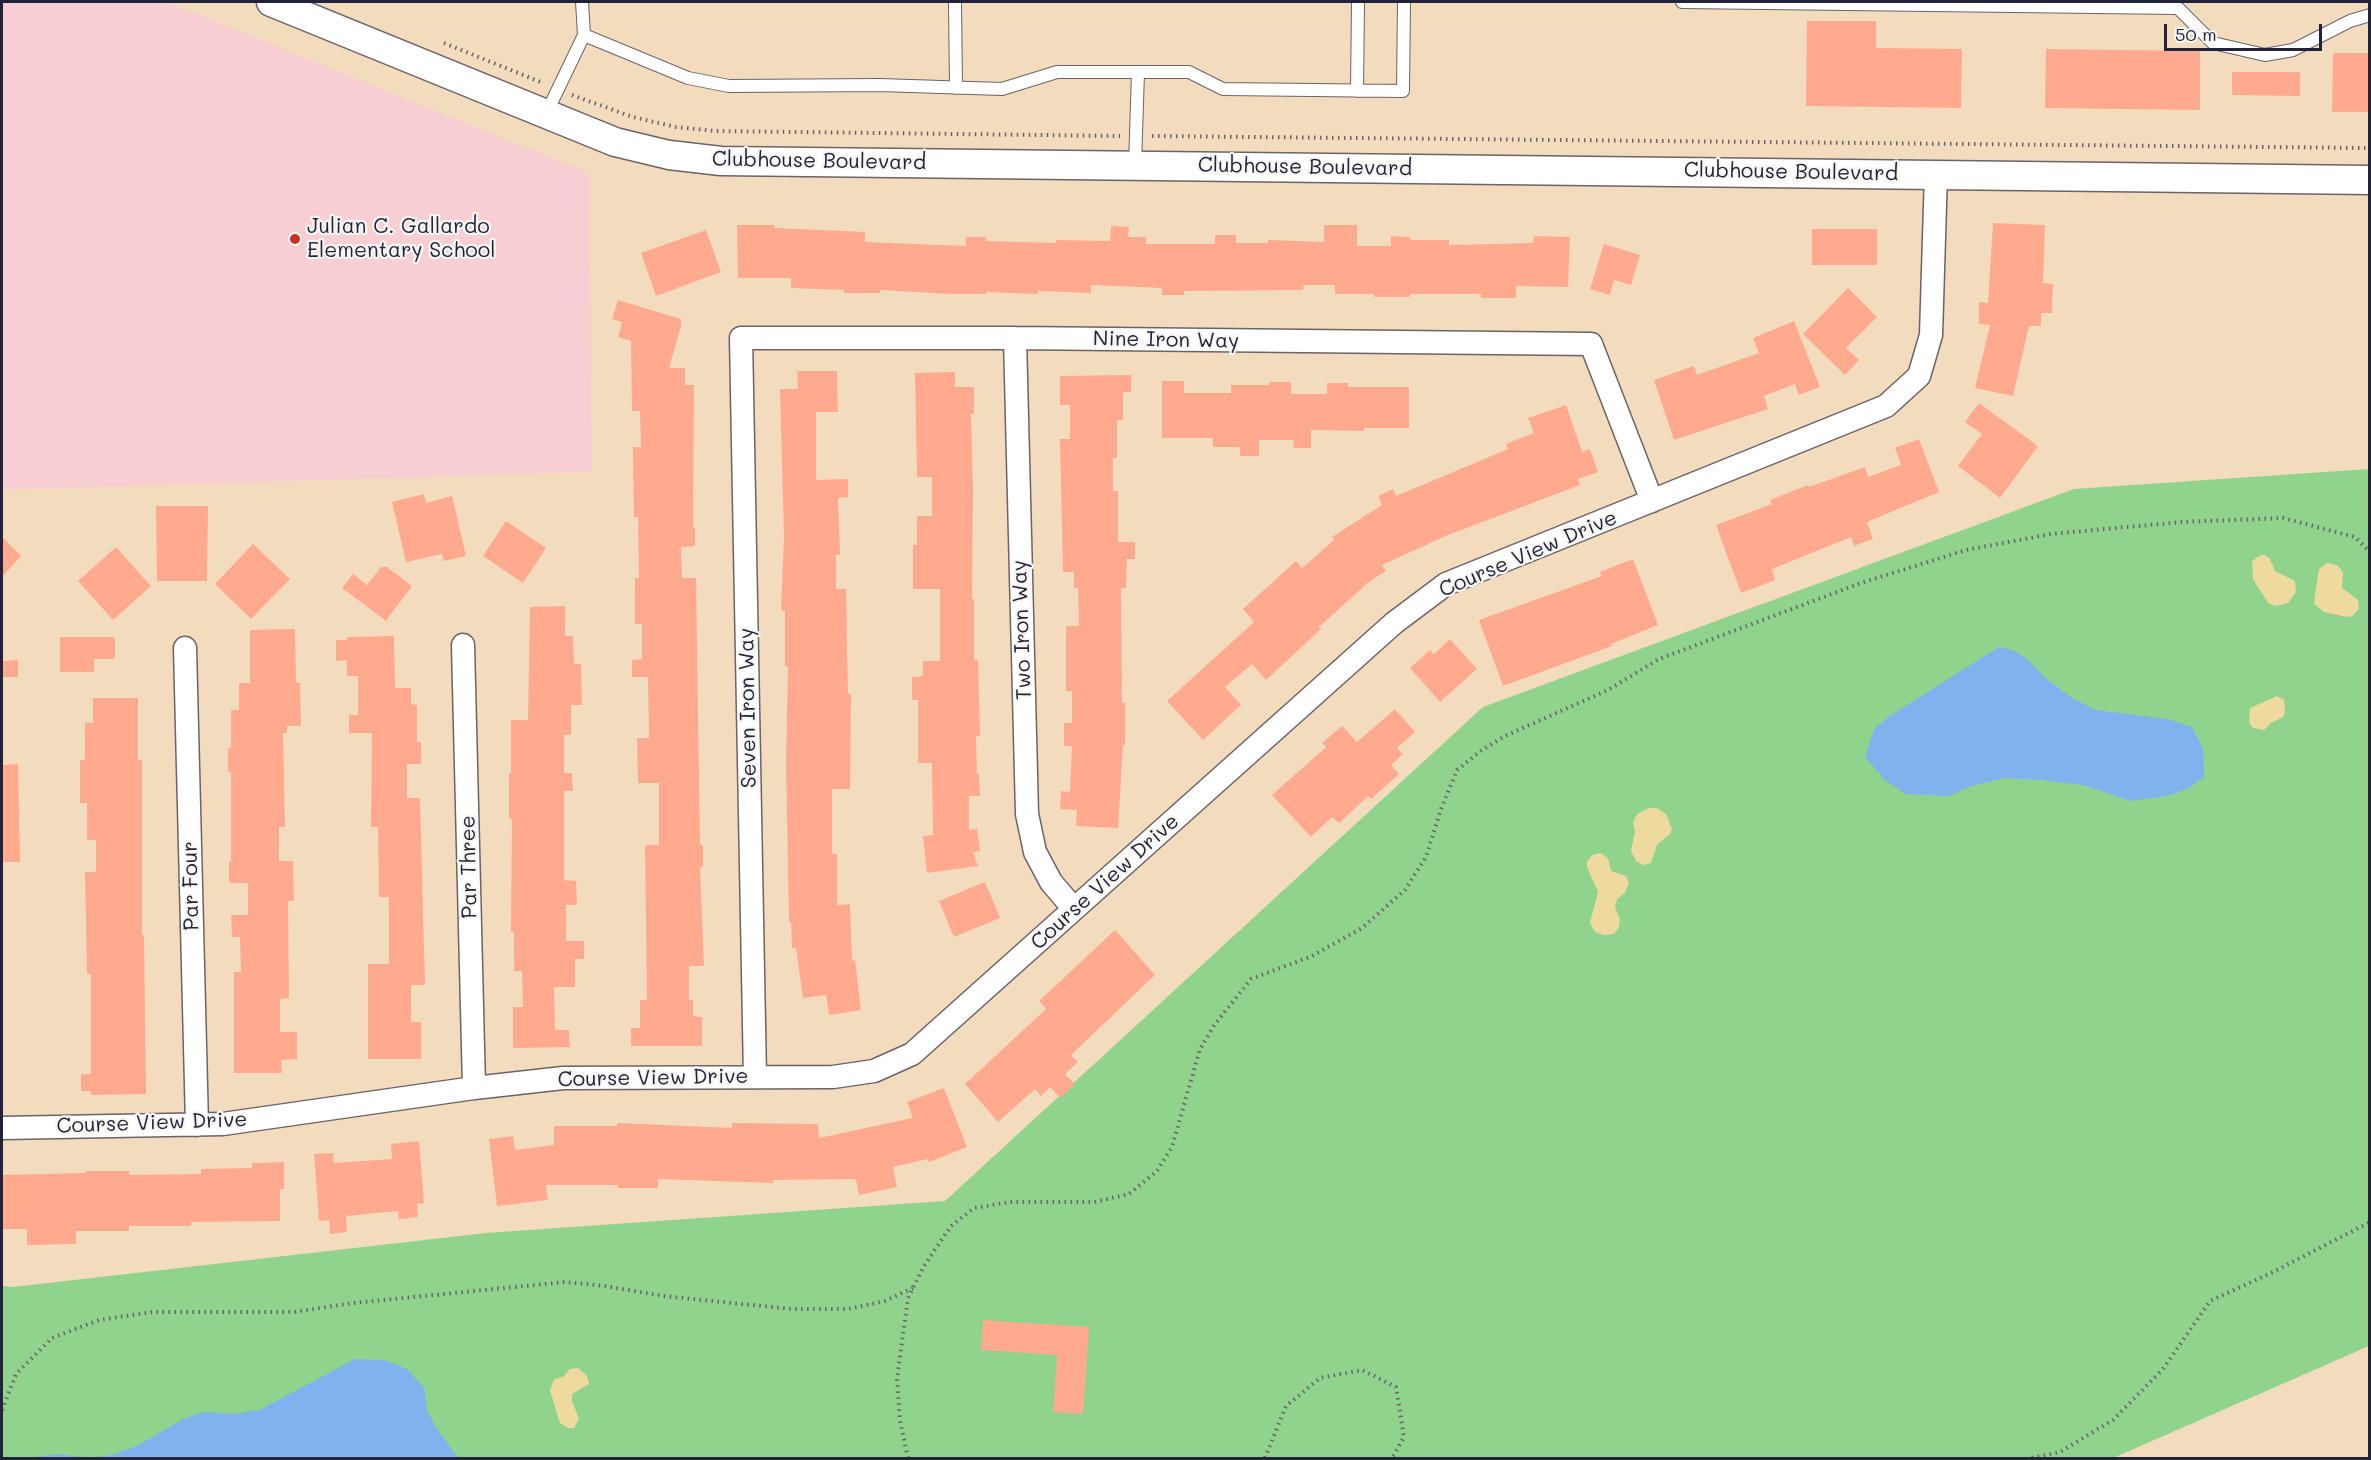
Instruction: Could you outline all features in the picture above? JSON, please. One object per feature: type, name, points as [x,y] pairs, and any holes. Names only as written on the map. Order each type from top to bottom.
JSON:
[{"type":"street","name":"Clubhouse Boulevard","points":[[271,2],[552,102],[615,142],[669,155],[721,160],[2369,179]]},
{"type":"street","name":"Course View Drive","points":[[2,1128],[223,1124],[474,1088],[563,1078],[833,1077],[874,1071],[912,1054],[1394,623],[1446,585],[1886,406],[1919,376],[1931,335],[1936,173]]},
{"type":"street","name":"Nine Iron Way","points":[[741,338],[1015,338],[1591,344],[1652,501]]},
{"type":"street","name":"Seven Iron Way","points":[[741,338],[755,1077]]},
{"type":"street","name":"Two Iron Way","points":[[1015,338],[1027,814],[1035,852],[1051,882],[1074,909]]},
{"type":"street","name":"Par Three","points":[[463,645],[474,1088]]},
{"type":"street","name":"Par Four","points":[[186,648],[197,1125]]},
{"type":"lane","points":[[552,102],[584,35],[582,2]]},
{"type":"lane","points":[[955,2],[956,88]]},
{"type":"lane","points":[[1357,91],[1358,2]]},
{"type":"lane","points":[[584,35],[688,78],[729,86],[880,85],[1002,89],[1058,72],[1189,72],[1223,89],[1403,91],[1404,2]]},
{"type":"lane","points":[[1682,2],[2179,5],[2213,43],[2265,55],[2293,50],[2350,21],[2370,15]]},
{"type":"lane","points":[[1135,165],[1138,72]]},
{"type":"path","points":[[438,41],[552,102],[676,127],[715,131],[1105,136]]},
{"type":"path","points":[[1171,136],[2370,148]]},
{"type":"path","points":[[908,1458],[900,1421],[897,1379],[908,1298],[924,1266],[951,1226],[974,1208],[1010,1202],[1094,1202],[1128,1194],[1156,1171],[1172,1147],[1200,1049],[1215,1024],[1251,979],[1312,956],[1362,928],[1405,890],[1426,857],[1441,809],[1457,770],[1505,735],[1608,690],[1659,659],[1861,583],[1966,550],[2051,534],[2182,522],[2283,518],[2355,537],[2370,552]]},
{"type":"path","points":[[2032,1458],[2060,1452],[2114,1420],[2163,1369],[2210,1301],[2271,1273],[2370,1222]]},
{"type":"path","points":[[2,1410],[16,1374],[52,1338],[99,1320],[153,1312],[294,1312],[353,1303],[565,1282],[663,1296],[792,1309],[848,1309],[885,1301],[913,1288]]},
{"type":"path","points":[[1265,1458],[1286,1406],[1320,1378],[1362,1370],[1396,1387],[1404,1437],[1392,1458]]},
{"type":"shaded area","name":"Julian C. Gallardo Elementary School","points":[[2,2],[167,2],[589,173],[592,472],[2,490]]},
{"type":"green space","points":[[2369,469],[2369,1346],[2113,1458],[2,1458],[2,1286],[13,1287],[486,1233],[945,1201],[1483,707],[2074,489]]},
{"type":"sand","points":[[2261,555],[2270,559],[2275,571],[2295,581],[2296,592],[2288,603],[2275,606],[2268,603],[2253,579],[2252,561]]},
{"type":"sand","points":[[2327,563],[2340,568],[2343,573],[2342,588],[2358,600],[2359,609],[2352,616],[2324,612],[2315,605],[2319,569]]},
{"type":"sand","points":[[2277,696],[2284,700],[2283,717],[2271,723],[2264,730],[2253,728],[2249,723],[2250,708]]},
{"type":"sand","points":[[1649,808],[1657,808],[1666,814],[1672,829],[1670,834],[1657,845],[1651,863],[1643,865],[1636,861],[1631,851],[1635,832],[1633,822],[1637,814]]},
{"type":"sand","points":[[1601,853],[1608,858],[1611,871],[1626,876],[1629,883],[1625,893],[1617,899],[1615,907],[1620,919],[1619,927],[1614,934],[1604,935],[1595,932],[1590,923],[1598,892],[1587,867],[1587,862],[1592,855]]},
{"type":"sand","points":[[578,1368],[587,1376],[589,1384],[572,1394],[572,1401],[579,1419],[574,1428],[568,1428],[560,1423],[550,1390],[554,1379],[563,1377],[570,1369]]},
{"type":"water","points":[[1999,647],[2013,650],[2072,698],[2096,710],[2167,719],[2192,727],[2203,749],[2204,777],[2189,788],[2167,796],[2130,801],[2083,785],[2039,780],[2005,778],[1971,786],[1949,796],[1906,794],[1885,780],[1865,757],[1874,729],[1888,717]]},
{"type":"water","points":[[355,1359],[384,1360],[407,1369],[424,1388],[427,1411],[458,1458],[89,1458],[111,1455],[137,1446],[183,1419],[204,1412],[234,1414],[259,1410]]},
{"type":"water","points":[[59,1454],[89,1458],[28,1458]]},
{"type":"building","points":[[1807,21],[1876,21],[1876,48],[1962,49],[1961,108],[1806,106]]},
{"type":"building","points":[[2046,49],[2200,51],[2200,110],[2045,108]]},
{"type":"building","points":[[2333,53],[2370,53],[2370,112],[2332,112]]},
{"type":"building","points":[[2232,72],[2300,72],[2300,96],[2232,95]]},
{"type":"building","points":[[1993,223],[2045,225],[2043,283],[2053,284],[2052,313],[2041,313],[2041,326],[2029,326],[2013,396],[1975,388],[1990,325],[1979,324],[1979,302],[1988,303]]},
{"type":"building","points":[[737,225],[774,225],[775,228],[865,232],[865,242],[966,246],[966,237],[986,237],[986,241],[1056,243],[1056,240],[1110,241],[1111,226],[1129,227],[1128,237],[1146,237],[1146,244],[1215,244],[1215,235],[1236,235],[1236,243],[1268,243],[1268,240],[1324,242],[1324,225],[1357,225],[1357,246],[1391,246],[1391,236],[1410,237],[1410,240],[1449,240],[1449,245],[1533,243],[1534,236],[1570,237],[1568,287],[1516,286],[1516,298],[1481,298],[1481,294],[1410,294],[1410,297],[1374,297],[1374,294],[1335,294],[1335,285],[1304,285],[1303,290],[1184,291],[1184,295],[1162,295],[1162,288],[1091,285],[1091,293],[1038,291],[1038,294],[986,292],[986,294],[950,294],[880,290],[880,293],[844,293],[844,290],[791,288],[791,278],[738,278]]},
{"type":"building","points":[[1812,229],[1877,229],[1877,265],[1812,265]]},
{"type":"building","points":[[706,230],[721,272],[656,296],[641,253]]},
{"type":"building","points":[[1604,244],[1640,255],[1631,285],[1614,280],[1610,295],[1590,289]]},
{"type":"building","points":[[1848,288],[1877,317],[1846,348],[1859,360],[1845,375],[1803,334]]},
{"type":"building","points":[[618,300],[681,319],[669,368],[685,368],[685,385],[694,385],[693,528],[695,528],[695,546],[681,547],[682,578],[696,578],[700,845],[703,845],[703,867],[700,867],[704,966],[689,966],[689,1000],[693,1000],[693,1016],[702,1017],[702,1046],[631,1046],[631,1028],[640,1028],[640,1000],[647,1000],[645,845],[659,845],[659,783],[638,783],[637,738],[649,738],[648,677],[632,677],[632,660],[642,659],[642,624],[635,624],[635,578],[639,578],[638,517],[634,517],[633,456],[633,447],[641,447],[640,411],[632,411],[631,341],[618,337],[622,322],[612,319]]},
{"type":"building","points":[[1794,321],[1820,387],[1799,395],[1795,384],[1764,396],[1768,409],[1674,440],[1654,380],[1694,366],[1697,375],[1759,353],[1753,338]]},
{"type":"building","points":[[797,371],[837,371],[838,412],[816,412],[816,480],[848,479],[848,497],[838,498],[840,555],[836,555],[836,589],[846,589],[848,694],[851,694],[850,789],[832,789],[832,854],[837,854],[837,905],[850,904],[852,961],[855,960],[861,1010],[829,1015],[826,995],[803,998],[796,948],[792,948],[791,922],[789,921],[786,763],[788,666],[785,666],[785,611],[781,611],[784,536],[780,389],[798,389]]},
{"type":"building","points":[[955,372],[955,387],[974,387],[974,414],[971,414],[972,599],[974,599],[974,660],[978,660],[980,736],[976,736],[980,796],[969,796],[969,830],[977,829],[980,851],[973,852],[978,866],[927,873],[923,836],[933,835],[932,763],[918,763],[918,700],[912,700],[912,677],[923,676],[923,661],[940,661],[940,589],[913,589],[913,545],[917,545],[917,516],[932,516],[932,477],[917,477],[915,373]]},
{"type":"building","points":[[1131,375],[1131,392],[1123,392],[1123,420],[1117,420],[1117,458],[1113,458],[1113,491],[1118,491],[1118,542],[1135,542],[1135,559],[1127,559],[1126,588],[1121,588],[1122,703],[1125,703],[1125,745],[1123,745],[1118,828],[1076,826],[1077,810],[1060,809],[1061,791],[1070,792],[1072,746],[1064,746],[1064,723],[1072,723],[1072,691],[1066,691],[1066,626],[1079,626],[1078,588],[1074,588],[1074,572],[1063,572],[1060,439],[1070,439],[1070,405],[1060,405],[1060,376]]},
{"type":"building","points":[[1162,381],[1184,381],[1184,393],[1231,393],[1231,385],[1269,385],[1269,382],[1291,382],[1291,394],[1327,394],[1327,383],[1348,383],[1348,387],[1409,387],[1409,428],[1364,428],[1364,431],[1311,430],[1311,448],[1293,448],[1294,440],[1259,440],[1259,456],[1240,456],[1240,447],[1213,447],[1213,438],[1162,438]]},
{"type":"building","points":[[1979,403],[2038,446],[2000,498],[1958,466],[1982,434],[1965,422]]},
{"type":"building","points":[[1566,405],[1582,452],[1590,449],[1598,472],[1578,479],[1580,485],[1448,535],[1382,565],[1386,571],[1370,581],[1319,627],[1321,629],[1266,680],[1252,664],[1225,687],[1241,705],[1203,740],[1167,701],[1254,622],[1243,609],[1296,561],[1302,568],[1334,540],[1332,537],[1382,505],[1378,496],[1393,489],[1396,496],[1508,449],[1506,444],[1534,433],[1528,418]]},
{"type":"building","points":[[1919,439],[1939,492],[1867,522],[1873,539],[1854,546],[1851,537],[1772,569],[1775,580],[1741,593],[1716,525],[1772,504],[1770,500],[1808,485],[1809,487],[1865,467],[1868,477],[1901,465],[1895,448]]},
{"type":"building","points":[[424,494],[426,503],[452,496],[466,556],[444,561],[442,554],[406,562],[392,502]]},
{"type":"building","points":[[156,506],[208,506],[207,581],[157,581]]},
{"type":"building","points":[[506,521],[546,548],[523,583],[483,556]]},
{"type":"building","points":[[2,537],[21,556],[2,577]]},
{"type":"building","points":[[253,544],[290,579],[251,619],[215,584]]},
{"type":"building","points":[[116,547],[151,586],[113,620],[78,581]]},
{"type":"building","points":[[1633,559],[1658,625],[1611,644],[1612,646],[1503,686],[1479,620],[1602,576],[1600,572]]},
{"type":"building","points":[[381,567],[387,567],[412,586],[386,621],[342,588],[353,574],[367,585]]},
{"type":"building","points":[[565,606],[565,636],[573,636],[574,664],[581,664],[582,705],[571,705],[571,735],[564,735],[564,773],[572,773],[573,791],[564,791],[564,880],[576,881],[577,905],[566,905],[566,941],[584,941],[584,959],[575,959],[575,987],[554,987],[555,1030],[569,1030],[570,1047],[513,1048],[513,1007],[523,1007],[522,971],[514,971],[514,932],[511,932],[512,819],[509,819],[509,773],[511,773],[511,720],[528,720],[530,607]]},
{"type":"building","points":[[295,629],[296,683],[300,683],[301,726],[287,726],[287,733],[283,733],[285,827],[279,827],[279,861],[293,861],[294,901],[288,901],[289,998],[280,999],[280,1032],[297,1032],[297,1059],[281,1060],[282,1073],[234,1073],[234,972],[241,972],[240,937],[232,937],[231,915],[248,915],[248,883],[229,883],[231,772],[228,772],[228,748],[231,748],[231,710],[239,710],[239,683],[250,683],[250,630]]},
{"type":"building","points":[[394,636],[395,688],[411,688],[411,704],[417,705],[417,742],[421,742],[421,764],[407,764],[407,798],[420,798],[425,985],[411,985],[411,1022],[421,1022],[421,1059],[368,1059],[368,964],[389,964],[389,897],[379,897],[378,827],[371,827],[372,733],[349,733],[349,715],[358,715],[358,676],[347,676],[347,660],[336,661],[336,640],[347,640],[347,637]]},
{"type":"building","points":[[60,637],[115,637],[115,659],[94,659],[94,672],[60,672]]},
{"type":"building","points":[[1450,639],[1477,669],[1440,702],[1410,668],[1430,650],[1434,654]]},
{"type":"building","points":[[18,660],[18,677],[2,677],[2,661]]},
{"type":"building","points":[[93,698],[138,698],[138,760],[142,760],[142,935],[144,935],[146,1094],[91,1095],[91,1091],[81,1091],[81,1074],[91,1074],[91,974],[87,974],[85,872],[96,872],[96,840],[87,840],[87,803],[80,803],[80,760],[85,760],[85,723],[93,723]]},
{"type":"building","points":[[1395,709],[1415,732],[1397,748],[1403,754],[1391,765],[1399,774],[1371,799],[1368,796],[1339,823],[1332,817],[1311,837],[1272,795],[1326,747],[1322,743],[1342,726],[1357,742]]},
{"type":"building","points":[[18,764],[20,862],[2,862],[2,765]]},
{"type":"building","points":[[985,882],[1000,918],[954,937],[939,901]]},
{"type":"building","points":[[1115,930],[1155,975],[1071,1055],[1078,1062],[1065,1074],[1075,1084],[1060,1098],[1050,1087],[1041,1096],[1035,1089],[998,1122],[965,1084],[1046,1009],[1039,1001]]},
{"type":"building","points":[[944,1088],[967,1147],[929,1162],[928,1159],[893,1167],[897,1187],[859,1195],[856,1179],[773,1180],[773,1183],[658,1179],[658,1188],[618,1188],[618,1185],[546,1185],[548,1200],[497,1206],[489,1139],[513,1136],[515,1150],[554,1145],[554,1126],[617,1126],[617,1123],[732,1128],[732,1123],[818,1124],[819,1138],[913,1118],[907,1102]]},
{"type":"building","points":[[419,1141],[424,1203],[417,1204],[418,1217],[399,1219],[398,1211],[346,1216],[347,1232],[330,1234],[329,1220],[319,1221],[314,1154],[333,1153],[334,1163],[392,1159],[391,1144]]},
{"type":"building","points":[[284,1162],[284,1189],[280,1189],[280,1221],[191,1222],[191,1226],[129,1226],[129,1231],[76,1231],[76,1244],[27,1245],[27,1229],[2,1229],[2,1175],[86,1173],[86,1171],[129,1171],[129,1175],[201,1174],[201,1169],[252,1168],[252,1163]]},
{"type":"building","points":[[983,1320],[1089,1327],[1083,1414],[1053,1412],[1057,1355],[981,1350]]},
{"type":"place","name":"Julian C. Gallardo Elementary School","points":[[295,239]]}]
